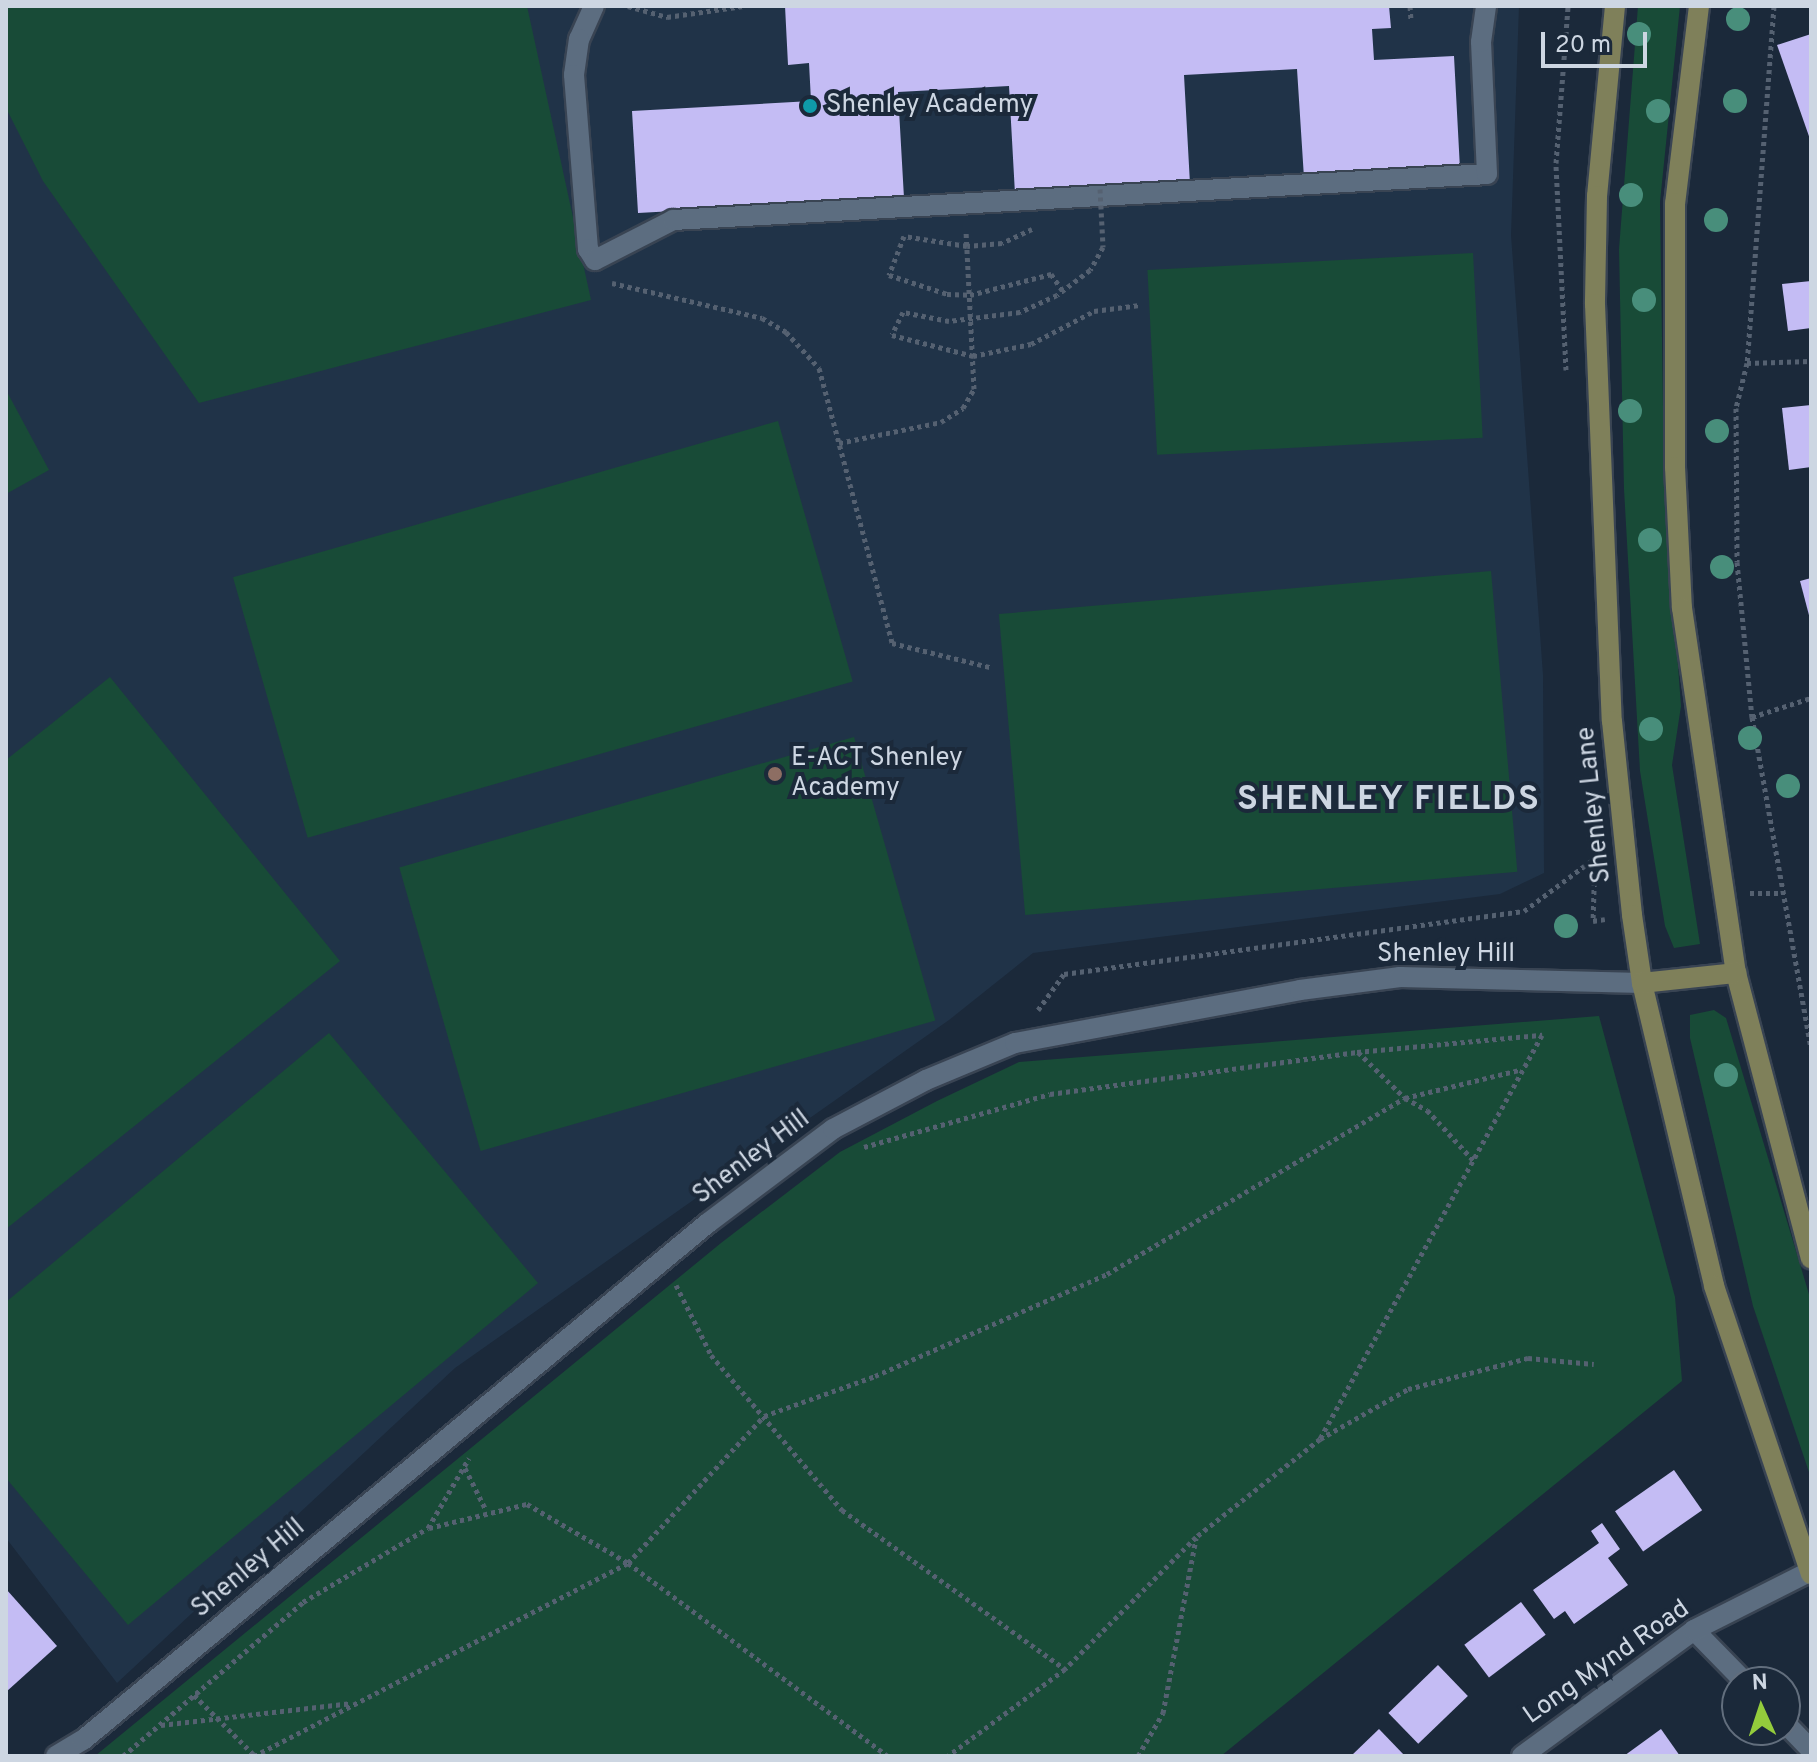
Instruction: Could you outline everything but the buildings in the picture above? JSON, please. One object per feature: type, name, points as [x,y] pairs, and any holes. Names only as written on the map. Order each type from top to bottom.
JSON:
[{"type":"main road","name":"Shenley Lane","points":[[1615,6],[1597,196],[1595,304],[1612,721],[1632,915],[1642,983],[1714,1286],[1810,1572]]},
{"type":"main road","points":[[1699,6],[1675,203],[1675,467],[1691,693],[1736,973],[1811,1258]]},
{"type":"main road","points":[[1642,983],[1736,973]]},
{"type":"street","points":[[594,6],[579,39],[574,75],[588,249],[595,260],[673,220],[1487,174],[1481,42],[1486,6]]},
{"type":"street","name":"Shenley Hill","points":[[56,1756],[83,1740],[708,1223],[833,1129],[926,1080],[1015,1043],[1400,977],[1642,983]]},
{"type":"street","name":"Long Mynd Road","points":[[1522,1756],[1694,1630],[1810,1572]]},
{"type":"street","points":[[1694,1630],[1729,1666]]},
{"type":"path","points":[[628,6],[667,17],[743,6]]},
{"type":"path","points":[[1410,6],[1411,21]]},
{"type":"path","points":[[1774,6],[1747,363],[1736,408],[1737,562],[1752,717],[1811,1048]]},
{"type":"path","points":[[1100,189],[1103,247],[1090,270],[1063,291],[1020,312],[971,319],[949,321],[903,312],[892,335],[973,356],[1031,344],[1094,311],[1140,305]]},
{"type":"path","points":[[1062,199],[1022,236],[967,246],[904,236],[889,275],[935,291],[970,295],[1051,274],[1063,291]]},
{"type":"path","points":[[839,443],[941,422],[963,408],[974,389],[966,231]]},
{"type":"path","points":[[595,260],[609,282],[762,318],[786,332],[819,368],[892,643],[990,667]]},
{"type":"path","points":[[1747,363],[1811,361]]},
{"type":"path","points":[[1752,717],[1811,698]]},
{"type":"path","points":[[1015,1043],[1064,974],[1524,911],[1595,858],[1593,921],[1632,915]]},
{"type":"path","points":[[853,1150],[1050,1094],[1357,1052],[1542,1035],[1520,1070],[1474,1161],[1320,1439]]},
{"type":"path","points":[[1357,1052],[1405,1098],[1427,1110],[1474,1161]]},
{"type":"path","points":[[194,1695],[255,1756],[628,1563],[764,1416],[875,1376],[1107,1274],[1405,1098],[1520,1070]]},
{"type":"path","points":[[664,1295],[689,1275]]},
{"type":"path","points":[[676,1285],[711,1355],[842,1510],[1065,1669]]},
{"type":"path","points":[[948,1756],[1065,1669],[1196,1537],[1320,1439],[1408,1389],[1528,1358],[1594,1364]]},
{"type":"path","points":[[428,1528],[470,1455]]},
{"type":"path","points":[[464,1467],[486,1510]]},
{"type":"path","points":[[123,1756],[303,1602],[428,1528],[486,1510],[527,1504],[628,1563],[888,1756]]},
{"type":"path","points":[[1138,1756],[1163,1713],[1196,1537]]},
{"type":"path","points":[[160,1725],[355,1703]]},
{"type":"shaded area","name":"E-ACT Shenley Academy","points":[[6,6],[1519,6],[1511,235],[1543,675],[1544,873],[1500,894],[1033,953],[949,1020],[455,1368],[117,1683],[6,1538]]},
{"type":"green space","points":[[6,6],[527,6],[591,300],[199,403],[43,181],[6,108]]},
{"type":"green space","points":[[1638,6],[1680,6],[1660,202],[1664,476],[1681,706],[1672,765],[1700,944],[1674,948],[1665,926],[1640,771],[1624,489],[1619,249]]},
{"type":"green space","points":[[1473,253],[1483,438],[1157,455],[1147,270]]},
{"type":"green space","points":[[6,390],[49,470],[6,494]]},
{"type":"green space","points":[[778,421],[853,682],[308,838],[233,577]]},
{"type":"green space","points":[[1491,571],[1517,872],[1025,915],[999,614]]},
{"type":"green space","points":[[110,677],[340,961],[6,1229],[6,760]]},
{"type":"green space","points":[[854,737],[935,1021],[481,1151],[399,867]]},
{"type":"green space","points":[[1714,1010],[1726,1018],[1811,1301],[1811,1478],[1753,1306],[1690,1038],[1690,1015]]},
{"type":"green space","points":[[1599,1016],[1675,1297],[1682,1381],[1221,1756],[95,1756],[721,1243],[840,1152],[937,1101],[1019,1062]]},
{"type":"green space","points":[[329,1033],[538,1283],[128,1625],[6,1478],[6,1302]]},
{"type":"place","name":"Shenley Academy","points":[[810,106]]},
{"type":"place","name":"E-ACT Shenley Academy","points":[[775,774]]},
{"type":"district","name":"SHENLEY FIELDS","points":[[1389,801]]}]
